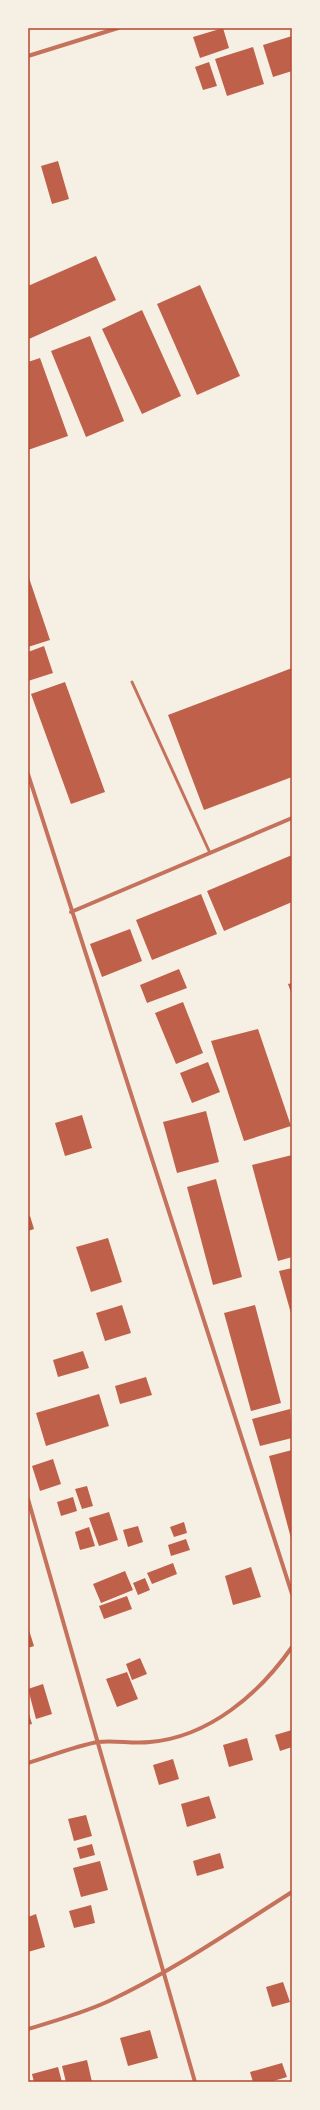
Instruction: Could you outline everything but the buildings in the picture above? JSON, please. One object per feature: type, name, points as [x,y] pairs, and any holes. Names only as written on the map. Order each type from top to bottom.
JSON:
[{"type":"street","points":[[28,56],[118,28]]},
{"type":"street","points":[[28,774],[71,912],[292,1594]]},
{"type":"street","points":[[71,912],[292,818]]},
{"type":"street","points":[[28,1499],[165,1972],[195,2082]]},
{"type":"street","points":[[28,1517],[33,1516]]},
{"type":"street","points":[[28,1762],[99,1742],[151,1742],[198,1730],[219,1719],[273,1673],[292,1647]]},
{"type":"street","points":[[28,2029],[69,2017],[108,2001],[165,1972],[292,1892]]},
{"type":"lane","points":[[132,682],[210,853]]}]
